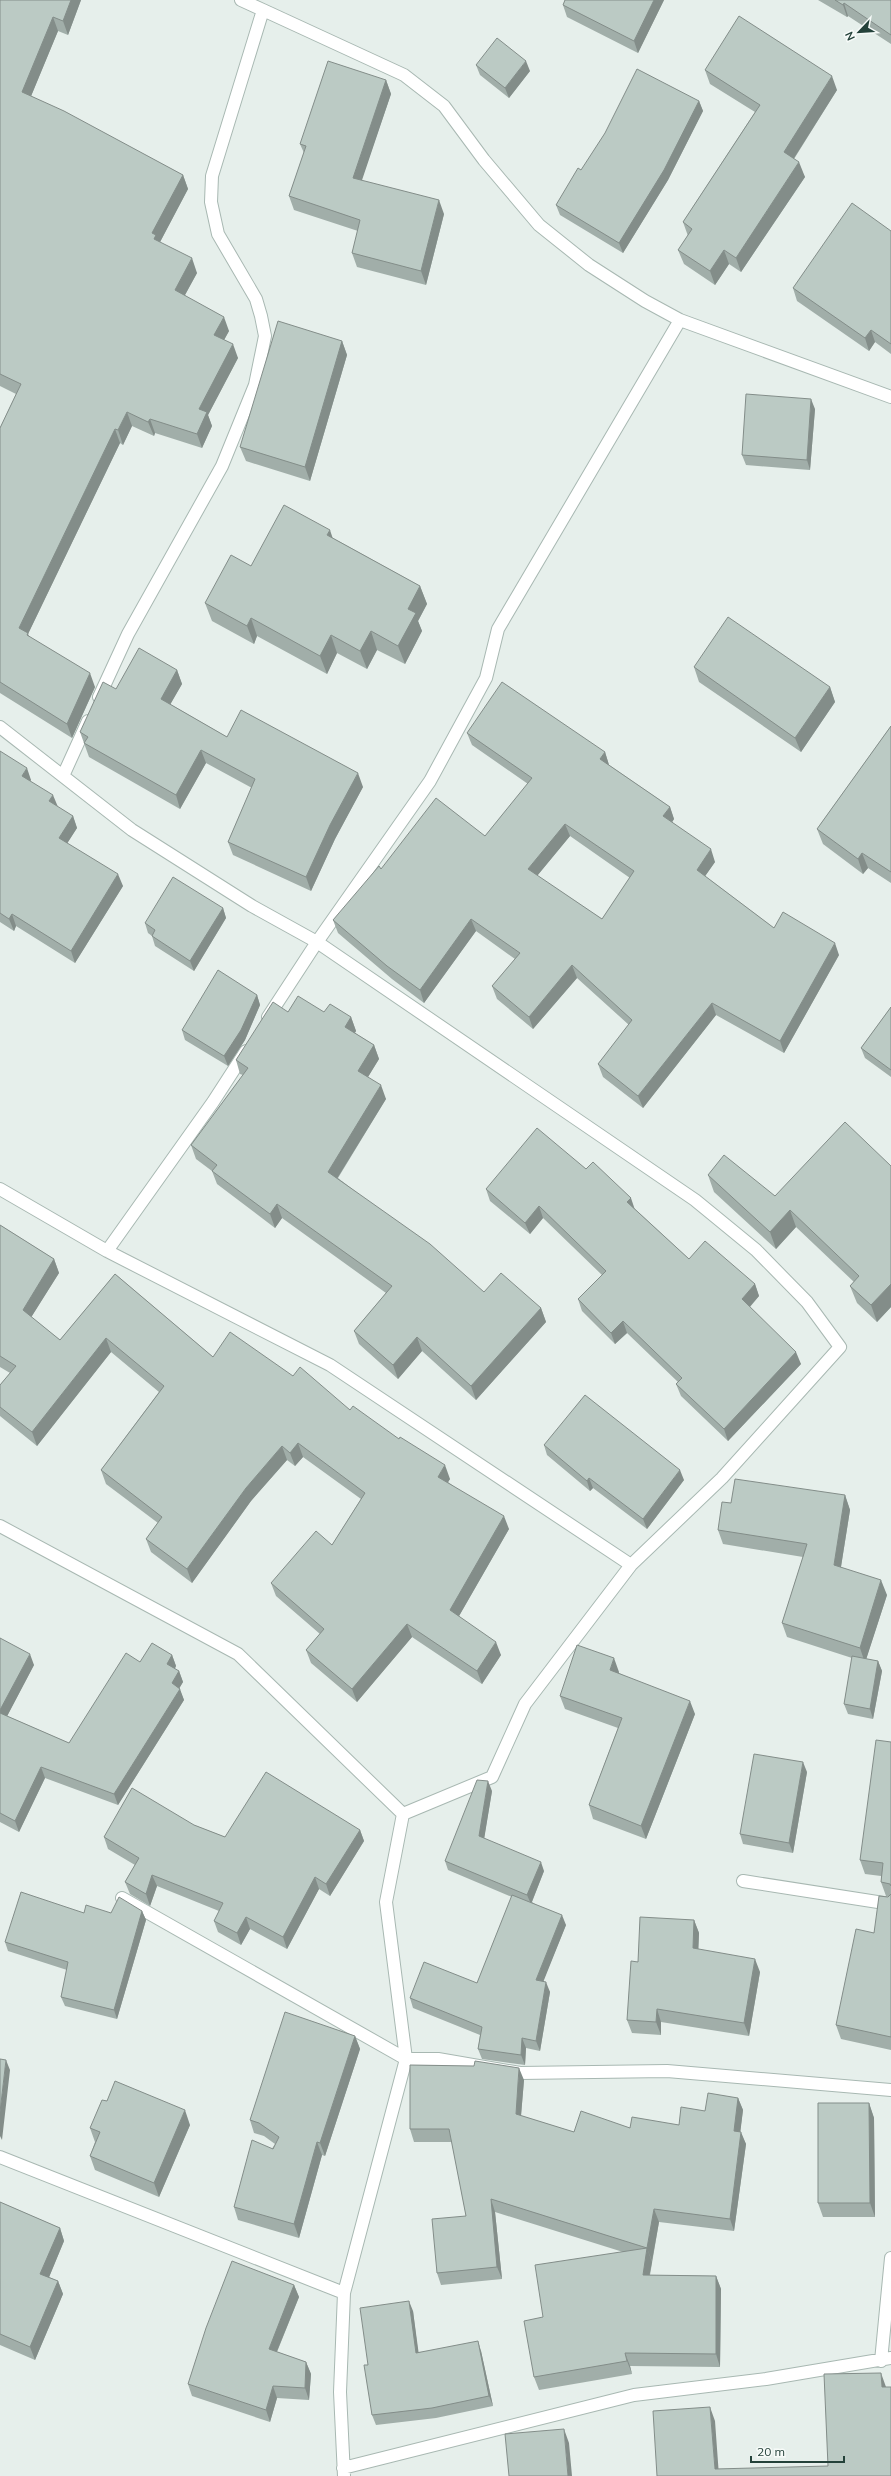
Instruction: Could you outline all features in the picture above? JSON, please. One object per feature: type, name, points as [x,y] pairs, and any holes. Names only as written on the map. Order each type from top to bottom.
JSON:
[{"type":"street","points":[[241,0],[404,75],[444,106],[484,160],[539,224],[589,265],[645,301],[680,320],[891,398]]},
{"type":"street","points":[[63,776],[128,634],[222,466],[255,385],[265,336],[261,316],[256,299],[218,234],[211,202],[212,176],[262,10]]},
{"type":"street","points":[[260,1029],[317,942],[430,780],[486,678],[498,629],[680,320]]},
{"type":"street","points":[[0,727],[132,830],[252,906],[317,942],[695,1200],[756,1250],[808,1302],[840,1347],[722,1478],[632,1565],[525,1704],[492,1777],[404,1814]]},
{"type":"street","points":[[107,1251],[213,1102],[252,1042]]},
{"type":"street","points":[[0,1189],[107,1251],[330,1365],[632,1565]]},
{"type":"street","points":[[0,1526],[238,1654],[404,1814]]},
{"type":"street","points":[[404,1814],[386,1902],[406,2059],[344,2293],[340,2392],[344,2472],[634,2394],[766,2379],[886,2360],[891,2258]]},
{"type":"street","points":[[743,1881],[891,1904]]},
{"type":"street","points":[[122,1898],[406,2059],[438,2059],[520,2073],[667,2071],[891,2090]]},
{"type":"street","points":[[0,2156],[344,2293]]},
{"type":"building","points":[[0,0],[71,0],[63,21],[53,17],[22,92],[64,111],[183,175],[152,233],[156,235],[154,239],[192,258],[175,290],[224,317],[214,335],[233,344],[199,409],[207,412],[197,434],[150,419],[148,422],[127,412],[118,430],[115,429],[19,628],[28,633],[27,635],[90,673],[67,724],[0,682],[0,428],[21,384],[0,374]]},
{"type":"building","points":[[565,0],[654,0],[634,41],[563,5]]},
{"type":"building","points":[[835,0],[891,0],[891,35],[844,3],[843,5]]},
{"type":"building","points":[[739,16],[832,76],[784,152],[799,162],[736,258],[724,250],[710,271],[678,250],[692,229],[683,222],[760,105],[705,70]]},
{"type":"building","points":[[497,38],[526,61],[505,88],[476,65]]},
{"type":"building","points":[[328,61],[386,80],[353,178],[439,200],[421,271],[352,253],[360,220],[289,196],[306,146],[300,144]]},
{"type":"building","points":[[637,69],[699,101],[664,170],[619,243],[556,205],[578,168],[581,170],[605,133]]},
{"type":"building","points":[[852,203],[891,231],[891,344],[871,330],[865,338],[793,288]]},
{"type":"building","points":[[278,321],[342,341],[305,467],[240,447]]},
{"type":"building","points":[[746,394],[811,399],[807,460],[742,455]]},
{"type":"building","points":[[284,505],[330,530],[327,535],[420,586],[408,609],[416,613],[398,646],[371,631],[360,651],[331,635],[320,656],[251,618],[247,626],[205,603],[231,555],[251,566]]},
{"type":"building","points":[[728,617],[830,687],[795,738],[694,667]]},
{"type":"building","points":[[139,648],[177,670],[161,699],[227,737],[241,710],[358,773],[330,825],[306,877],[228,842],[255,779],[201,750],[176,795],[84,743],[88,737],[80,732],[103,682],[116,689]]},
{"type":"building","points":[[502,682],[605,752],[600,759],[670,807],[663,816],[711,849],[697,870],[774,928],[783,912],[835,943],[780,1041],[712,1003],[638,1096],[598,1064],[632,1020],[572,965],[529,1017],[492,986],[520,953],[471,919],[420,990],[387,966],[333,920],[379,866],[381,869],[436,798],[485,836],[532,778],[467,733]],"holes":[[[565,824],[634,871],[602,919],[528,869]]]},
{"type":"building","points":[[891,726],[891,872],[862,853],[858,859],[817,829]]},
{"type":"building","points":[[0,751],[27,768],[22,776],[53,795],[49,801],[73,816],[59,838],[118,874],[71,951],[12,914],[9,919],[0,913]]},
{"type":"building","points":[[173,877],[223,908],[190,961],[152,936],[155,930],[145,923]]},
{"type":"building","points":[[218,970],[257,995],[241,1030],[224,1056],[182,1030]]},
{"type":"building","points":[[298,996],[324,1012],[330,1004],[351,1017],[345,1027],[374,1045],[358,1071],[381,1085],[328,1172],[430,1244],[484,1292],[501,1273],[541,1308],[471,1386],[417,1337],[393,1365],[354,1331],[392,1286],[277,1204],[270,1214],[212,1171],[217,1165],[191,1145],[248,1068],[236,1060],[273,1002],[288,1012]]},
{"type":"building","points":[[891,1007],[891,1070],[861,1048]]},
{"type":"building","points":[[845,1122],[891,1166],[891,1284],[871,1305],[850,1286],[859,1276],[790,1210],[770,1232],[708,1175],[724,1155],[775,1196]]},
{"type":"building","points":[[537,1128],[586,1169],[593,1162],[631,1198],[627,1202],[689,1259],[705,1241],[755,1284],[742,1299],[796,1352],[724,1429],[676,1384],[682,1378],[623,1321],[611,1333],[578,1299],[606,1271],[539,1206],[525,1223],[486,1189]]},
{"type":"building","points":[[0,1225],[54,1259],[23,1310],[60,1340],[115,1274],[213,1357],[230,1332],[293,1376],[300,1367],[350,1410],[353,1406],[399,1439],[400,1437],[445,1465],[438,1477],[504,1516],[450,1610],[496,1642],[477,1671],[407,1624],[352,1689],[306,1650],[324,1629],[271,1583],[316,1531],[332,1545],[365,1493],[298,1443],[290,1453],[282,1446],[246,1488],[187,1569],[146,1539],[162,1517],[101,1470],[164,1386],[106,1338],[32,1432],[0,1407],[0,1385],[16,1366],[0,1356]]},
{"type":"building","points":[[585,1395],[680,1470],[643,1519],[589,1478],[587,1481],[544,1445]]},
{"type":"building","points":[[735,1479],[845,1495],[834,1565],[881,1580],[860,1648],[782,1623],[807,1544],[718,1530],[722,1502],[731,1503]]},
{"type":"building","points":[[0,1638],[30,1654],[0,1710]]},
{"type":"building","points":[[152,1643],[172,1655],[167,1664],[179,1671],[172,1683],[180,1689],[114,1794],[41,1767],[15,1821],[0,1813],[0,1713],[69,1743],[126,1653],[140,1662]]},
{"type":"building","points":[[577,1645],[614,1658],[610,1670],[690,1701],[641,1826],[589,1805],[622,1718],[560,1696]]},
{"type":"building","points":[[852,1656],[878,1661],[870,1709],[844,1704]]},
{"type":"building","points":[[876,1740],[891,1742],[891,1886],[890,1884],[881,1882],[883,1863],[860,1860]]},
{"type":"building","points":[[754,1754],[803,1762],[789,1843],[740,1834]]},
{"type":"building","points":[[266,1772],[360,1830],[326,1884],[315,1877],[283,1937],[246,1917],[237,1933],[214,1921],[223,1903],[152,1875],[146,1894],[125,1882],[139,1858],[104,1837],[132,1788],[194,1825],[225,1837]]},
{"type":"building","points":[[477,1780],[488,1781],[479,1836],[541,1862],[527,1895],[445,1861]]},
{"type":"building","points":[[21,1892],[84,1913],[86,1905],[111,1913],[119,1897],[142,1911],[114,2010],[61,1997],[68,1962],[5,1942]]},
{"type":"building","points":[[891,1894],[891,2037],[836,2025],[856,1929],[874,1933],[879,1896],[888,1897]]},
{"type":"building","points":[[512,1895],[562,1915],[536,1980],[546,1982],[536,2041],[522,2038],[521,2055],[478,2049],[482,2027],[410,1998],[424,1962],[477,1983]]},
{"type":"building","points":[[640,1917],[694,1920],[693,1948],[755,1959],[744,2023],[657,2009],[656,2022],[627,2020],[631,1961],[638,1962]]},
{"type":"building","points":[[285,2012],[355,2036],[320,2143],[317,2142],[294,2224],[234,2207],[252,2140],[273,2149],[279,2137],[259,2123],[250,2120]]},
{"type":"building","points":[[0,2059],[6,2060],[0,2112]]},
{"type":"building","points":[[475,2061],[519,2068],[516,2114],[574,2132],[581,2111],[630,2128],[632,2117],[679,2125],[681,2107],[705,2111],[708,2093],[738,2098],[734,2131],[741,2132],[730,2219],[654,2209],[647,2248],[491,2199],[497,2267],[437,2273],[432,2219],[466,2216],[449,2129],[410,2129],[410,2065],[474,2066]]},
{"type":"building","points":[[115,2081],[185,2110],[154,2183],[90,2156],[100,2132],[90,2128],[102,2100],[107,2101]]},
{"type":"building","points":[[818,2103],[869,2103],[870,2203],[818,2203]]},
{"type":"building","points":[[0,2202],[60,2228],[40,2274],[58,2281],[30,2347],[0,2334]]},
{"type":"building","points":[[647,2248],[643,2275],[716,2276],[716,2354],[625,2353],[627,2361],[534,2377],[524,2321],[543,2317],[535,2265]]},
{"type":"building","points":[[232,2261],[294,2285],[269,2349],[306,2362],[305,2388],[273,2386],[266,2410],[188,2384],[206,2328]]},
{"type":"building","points":[[409,2301],[416,2353],[478,2341],[489,2396],[432,2408],[372,2415],[364,2365],[368,2365],[360,2308]]},
{"type":"building","points":[[881,2373],[882,2387],[891,2387],[891,2476],[657,2476],[653,2411],[710,2407],[715,2469],[828,2466],[824,2374]]},
{"type":"building","points":[[564,2429],[568,2476],[509,2476],[505,2434]]}]
